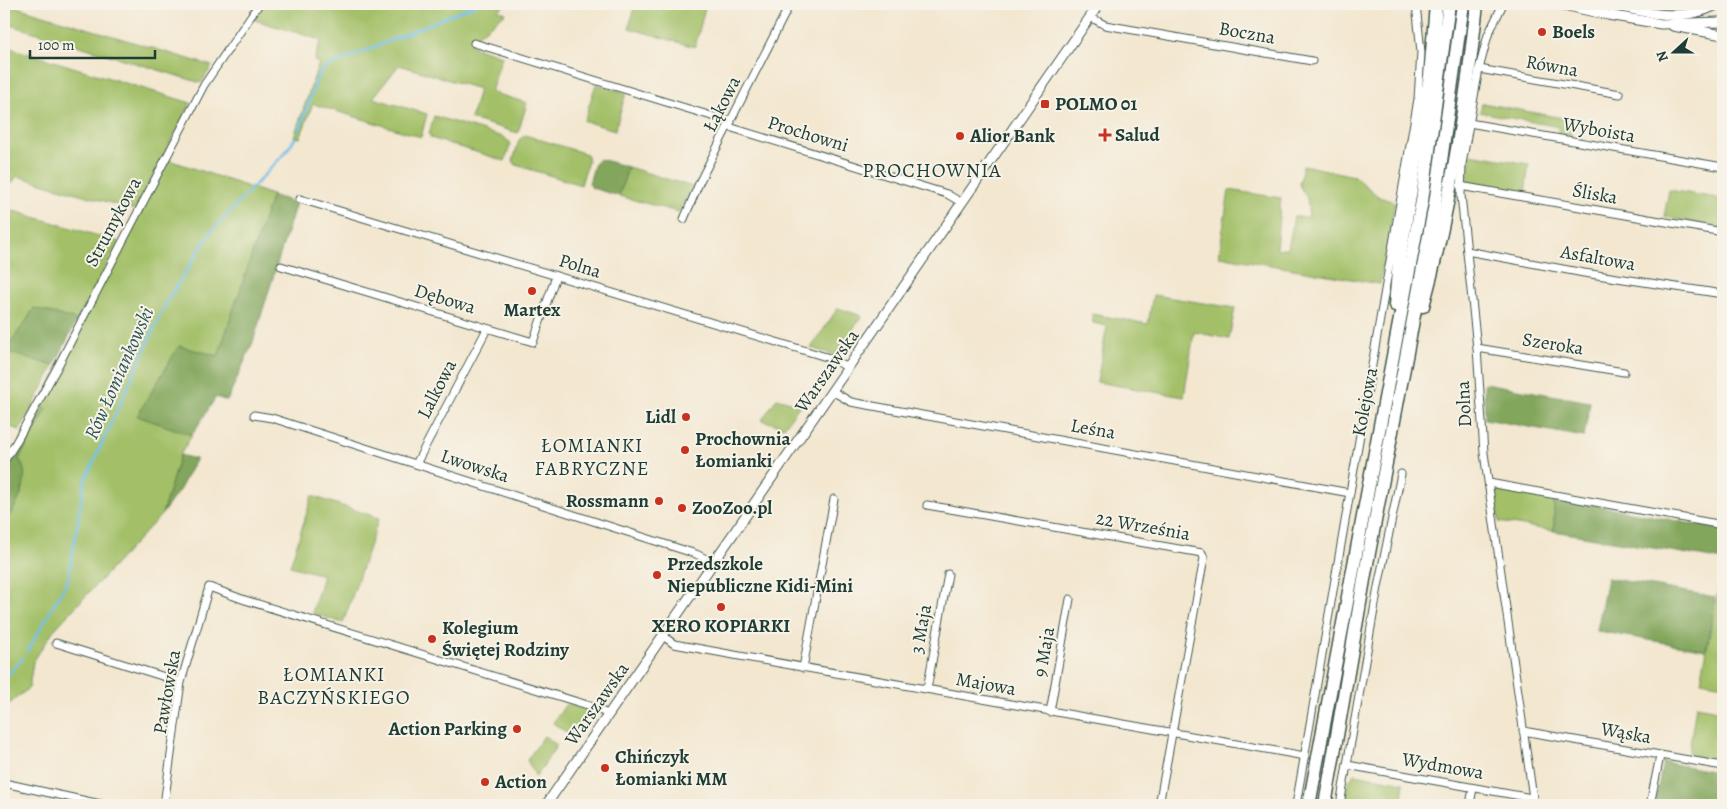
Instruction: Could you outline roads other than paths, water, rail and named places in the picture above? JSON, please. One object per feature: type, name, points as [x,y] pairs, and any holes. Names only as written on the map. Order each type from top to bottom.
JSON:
[{"type":"highway","points":[[1394,352],[1394,318],[1399,261],[1430,76],[1436,4]]},
{"type":"highway","name":"Kolejowa","points":[[1309,805],[1341,625],[1422,201],[1450,4]]},
{"type":"highway","name":"Kolejowa","points":[[1325,805],[1365,574],[1435,204],[1463,4]]},
{"type":"highway","points":[[1409,343],[1421,316],[1435,262],[1451,180],[1477,4]]},
{"type":"street","name":"Strumykowa","points":[[4,460],[10,454],[58,366],[204,85],[259,4]]},
{"type":"street","name":"Łąkowa","points":[[684,219],[692,198],[790,4]]},
{"type":"street","name":"Warszawska","points":[[546,805],[1099,4]]},
{"type":"street","name":"Kolejowa","points":[[1296,805],[1418,99],[1421,52],[1416,4]]},
{"type":"street","name":"Dolna","points":[[1503,4],[1488,35],[1479,69],[1460,186],[1477,348],[1480,418],[1533,802]]},
{"type":"street","points":[[1559,4],[1608,15],[1723,35]]},
{"type":"street","points":[[1611,4],[1662,14],[1692,13],[1714,5],[1716,16],[1721,24]]},
{"type":"street","points":[[1692,13],[1701,4]]},
{"type":"street","name":"Boczna","points":[[1090,17],[1105,24],[1312,61]]},
{"type":"street","points":[[1670,25],[1694,22],[1721,24]]},
{"type":"street","name":"Prochowni","points":[[474,43],[947,194],[962,203]]},
{"type":"street","name":"Równa","points":[[1479,69],[1620,94]]},
{"type":"street","name":"Wyboista","points":[[1469,123],[1723,167]]},
{"type":"street","name":"Śliska","points":[[1460,186],[1723,232]]},
{"type":"street","name":"Polna","points":[[300,199],[833,359],[848,368]]},
{"type":"street","name":"Asfaltowa","points":[[1467,251],[1584,273],[1723,294]]},
{"type":"street","name":"Dębowa","points":[[281,266],[533,342],[556,276]]},
{"type":"street","name":"Lalkowa","points":[[416,464],[487,329]]},
{"type":"street","name":"Szeroka","points":[[1477,348],[1624,372]]},
{"type":"street","name":"Leśna","points":[[832,391],[852,402],[1350,493]]},
{"type":"street","name":"Lwowska","points":[[254,415],[272,418],[696,554],[714,563]]},
{"type":"street","points":[[1340,805],[1400,474]]},
{"type":"street","points":[[1489,483],[1723,525]]},
{"type":"street","points":[[803,668],[834,499]]},
{"type":"street","name":"22 Września","points":[[927,505],[1202,554],[1204,558],[1172,734]]},
{"type":"street","name":"3 Maja","points":[[927,689],[948,574]]},
{"type":"street","name":"Pawłowska","points":[[164,805],[181,682],[209,587],[245,600],[586,704],[609,714]]},
{"type":"street","name":"9 Maja","points":[[1050,712],[1070,599]]},
{"type":"street","name":"Majowa","points":[[663,636],[674,644],[1172,734],[1305,756]]},
{"type":"street","points":[[56,643],[181,682]]},
{"type":"street","name":"Wąska","points":[[1523,730],[1723,766]]},
{"type":"street","points":[[1159,805],[1172,734]]},
{"type":"street","points":[[1650,805],[1660,756]]},
{"type":"street","name":"Wydmowa","points":[[1347,765],[1473,788],[1533,802]]},
{"type":"street","points":[[4,784],[105,805]]},
{"type":"street","points":[[1470,805],[1473,788]]},
{"type":"waterway","name":"Rów Łomiankowski","points":[[299,131],[322,69],[477,4]]},
{"type":"waterway","name":"Rów Łomiankowski","points":[[27,652],[68,580],[84,483],[166,303],[210,233],[285,153],[296,137]]},
{"type":"waterway","name":"Rów Łomiankowski","points":[[4,679],[23,658]]},
{"type":"place","name":"Boels","points":[[1542,32]]},
{"type":"place","name":"POLMO 01","points":[[1045,104]]},
{"type":"place","name":"Salud","points":[[1105,135]]},
{"type":"place","name":"Alior Bank","points":[[960,136]]},
{"type":"place","name":"Martex","points":[[532,291]]},
{"type":"place","name":"Lidl","points":[[686,417]]},
{"type":"place","name":"Prochownia Łomianki","points":[[685,450]]},
{"type":"place","name":"Rossmann","points":[[659,501]]},
{"type":"place","name":"ZooZoo.pl","points":[[682,508]]},
{"type":"place","name":"Przedszkole Niepubliczne Kidi-Mini","points":[[657,575]]},
{"type":"place","name":"XERO KOPIARKI","points":[[721,607]]},
{"type":"place","name":"Kolegium Świętej Rodziny","points":[[432,639]]},
{"type":"place","name":"Action Parking","points":[[517,729]]},
{"type":"place","name":"Chińczyk Łomianki MM","points":[[605,768]]},
{"type":"place","name":"Action","points":[[485,782]]},
{"type":"district","name":"PROCHOWNIA","points":[[932,170]]},
{"type":"district","name":"ŁOMIANKI FABRYCZNE","points":[[592,456]]},
{"type":"district","name":"ŁOMIANKI BACZYŃSKIEGO","points":[[334,686]]}]
